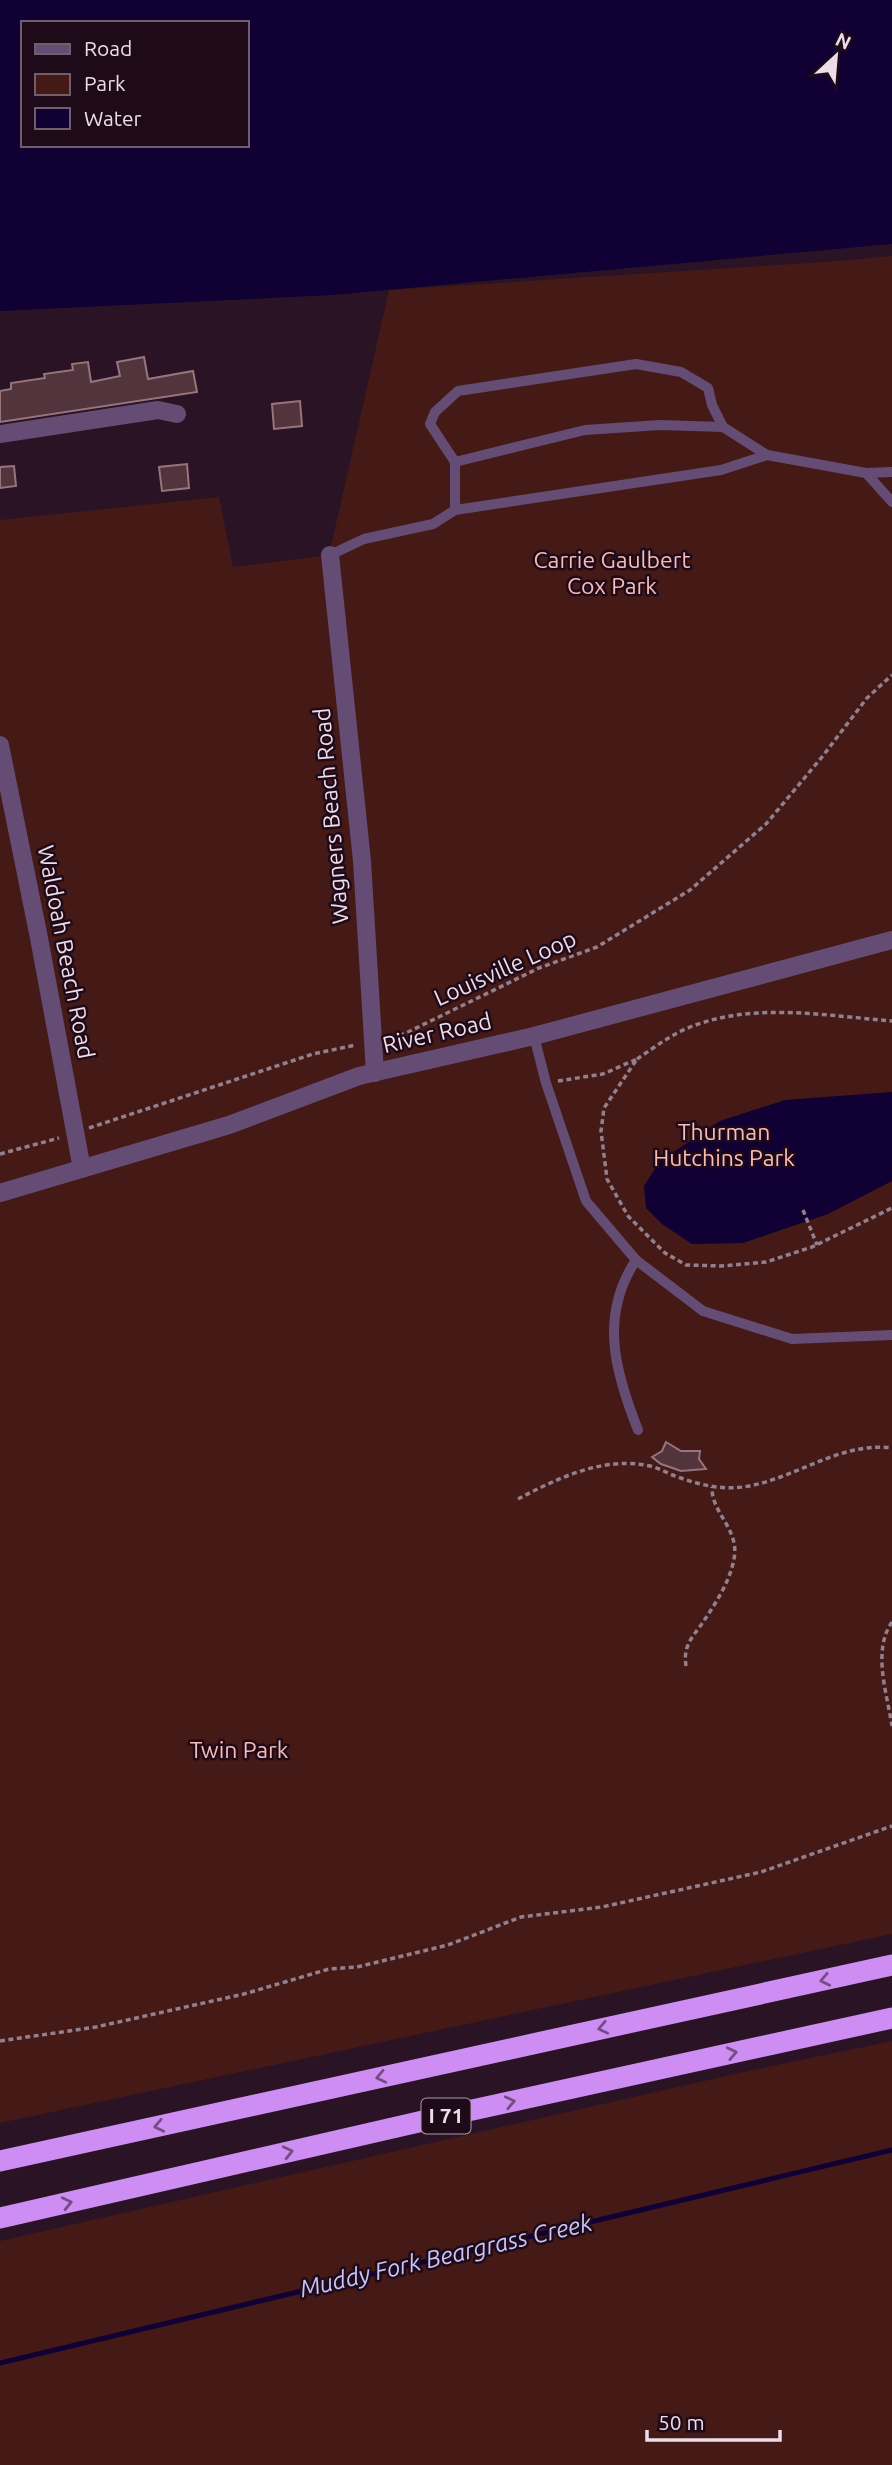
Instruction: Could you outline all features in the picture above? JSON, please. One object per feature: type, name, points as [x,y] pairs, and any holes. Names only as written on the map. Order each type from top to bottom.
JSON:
[{"type":"highway","name":"I 71","points":[[0,2161],[892,1965]]},
{"type":"highway","name":"I 71","points":[[0,2218],[436,2118],[892,2018]]},
{"type":"street","points":[[0,434],[158,410],[177,414]]},
{"type":"street","name":"Wagners Beach Road","points":[[330,555],[362,861],[375,1073]]},
{"type":"street","name":"Waldoah Beach Road","points":[[0,745],[82,1169]]},
{"type":"street","name":"River Road","points":[[0,1194],[229,1125],[359,1076],[534,1036],[892,940]]},
{"type":"lane","points":[[455,510],[455,462],[430,424],[435,412],[457,391],[636,364],[681,372],[708,388],[712,405],[723,428]]},
{"type":"lane","points":[[455,462],[585,430],[660,425],[723,428],[767,455],[866,473],[892,472]]},
{"type":"lane","points":[[330,555],[364,539],[433,524],[455,510],[721,470],[767,455]]},
{"type":"lane","points":[[866,473],[892,502]]},
{"type":"lane","points":[[534,1036],[546,1083],[586,1201],[636,1260],[703,1311],[792,1339],[892,1335]]},
{"type":"lane","points":[[636,1260],[624,1278],[615,1305],[615,1357],[638,1430]]},
{"type":"path","name":"Louisville Loop","points":[[0,1154],[313,1054],[404,1034],[540,968],[597,947],[690,890],[766,824],[867,698],[892,674]]},
{"type":"path","points":[[546,1083],[603,1074],[637,1059],[691,1026],[718,1017],[761,1013],[892,1021]]},
{"type":"path","points":[[637,1059],[604,1108],[601,1131],[607,1179],[628,1216],[664,1253],[686,1265],[721,1266],[766,1262],[817,1245],[892,1208]]},
{"type":"path","points":[[803,1210],[817,1245]]},
{"type":"path","points":[[517,1499],[572,1473],[600,1466],[651,1466],[712,1487],[743,1487],[767,1481],[848,1451],[869,1447],[892,1448]]},
{"type":"path","points":[[686,1667],[688,1646],[716,1601],[734,1558],[735,1544],[728,1523],[712,1495],[712,1487]]},
{"type":"path","points":[[892,1622],[886,1630],[881,1651],[892,1726]]},
{"type":"path","points":[[0,2041],[96,2026],[244,1994],[329,1969],[357,1967],[447,1945],[521,1917],[602,1907],[761,1872],[892,1826]]},
{"type":"green space","points":[[892,256],[892,1934],[0,2123],[0,520],[219,497],[233,567],[329,555],[389,290]]},
{"type":"green space","points":[[892,2041],[892,2465],[0,2465],[0,2241],[748,2071]]},
{"type":"water","points":[[0,0],[892,0],[892,244],[332,295],[0,311]]},
{"type":"water","points":[[892,1092],[892,1181],[828,1214],[743,1243],[692,1244],[662,1224],[646,1208],[644,1186],[660,1161],[720,1121],[785,1100]]},
{"type":"building","points":[[144,357],[148,379],[193,371],[197,392],[0,422],[0,391],[11,389],[11,383],[45,378],[44,374],[73,370],[72,364],[88,362],[91,382],[120,376],[117,362]]},
{"type":"building","points":[[300,401],[302,426],[274,429],[272,404]]},
{"type":"building","points":[[187,464],[189,488],[162,491],[159,467]]},
{"type":"building","points":[[14,466],[16,486],[0,488],[0,467]]},
{"type":"building","points":[[666,1442],[681,1451],[700,1451],[699,1459],[706,1469],[681,1471],[661,1464],[652,1457],[662,1451]]},
{"type":"waterway","name":"Muddy Fork Beargrass Creek","points":[[0,2363],[892,2150]]},
{"type":"park label","name":"Carrie Gaulbert Cox Park","points":[[612,573]]},
{"type":"park label","name":"Thurman Hutchins Park","points":[[724,1145]]},
{"type":"park label","name":"Twin Park","points":[[239,1750]]}]
